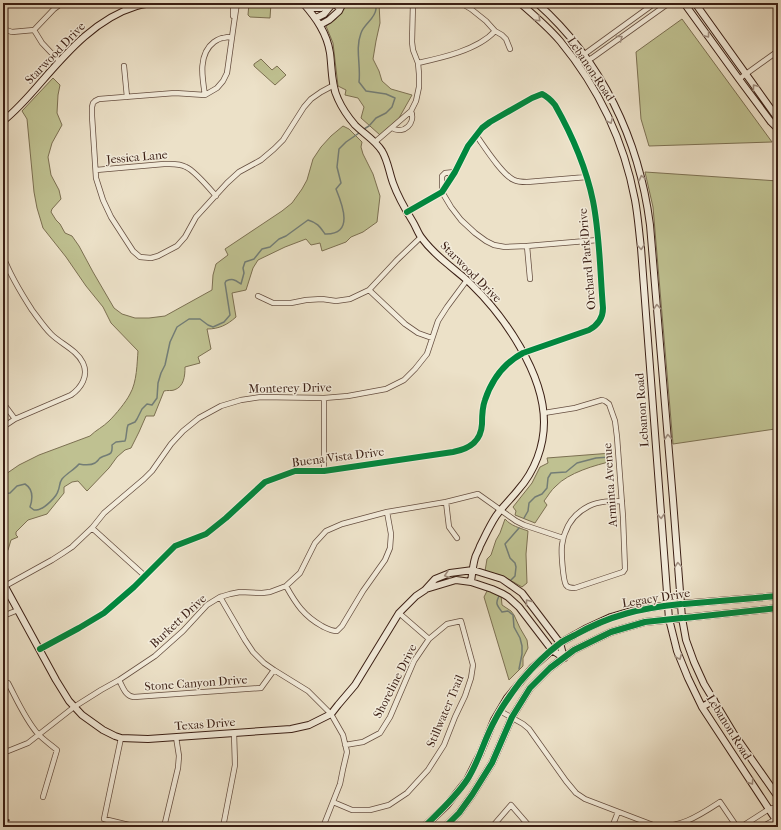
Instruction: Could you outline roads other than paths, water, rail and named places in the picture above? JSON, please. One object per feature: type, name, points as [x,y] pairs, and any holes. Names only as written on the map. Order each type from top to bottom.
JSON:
[{"type":"main road","name":"Starwood Drive","points":[[3,121],[25,100],[59,61],[86,35],[103,22],[118,14],[138,6],[153,3]]},
{"type":"main road","name":"Starwood Drive","points":[[303,3],[316,18],[328,42],[334,85],[338,100],[355,124],[375,142],[383,153],[399,198],[421,237],[449,266],[467,280],[498,315],[523,353],[539,389],[544,412],[541,447],[535,464],[525,482],[500,510],[488,530],[474,559],[471,582]]},
{"type":"main road","points":[[316,18],[324,14],[333,3]]},
{"type":"main road","points":[[308,8],[321,8],[333,3],[342,6],[339,12],[320,25]]},
{"type":"main road","name":"Lebanon Road","points":[[520,3],[559,40],[577,63],[601,101],[615,132],[627,166],[635,199],[641,248],[668,605],[677,651],[702,707],[777,819]]},
{"type":"main road","name":"Lebanon Road","points":[[537,3],[558,24],[584,54],[600,77],[613,100],[622,121],[641,175],[650,225],[682,618],[686,640],[704,684],[734,734],[778,797]]},
{"type":"main road","points":[[684,3],[771,122],[778,129]]},
{"type":"main road","points":[[695,3],[778,119]]},
{"type":"main road","points":[[658,477],[671,476]]},
{"type":"main road","name":"Texas Drive","points":[[4,585],[62,690],[74,707],[82,715],[103,730],[121,738],[148,739],[299,728],[309,725],[331,714],[355,685],[399,613],[435,579],[450,573],[473,570],[502,579],[522,593],[560,643],[564,658]]},
{"type":"main road","points":[[498,591],[502,579]]},
{"type":"main road","name":"Texas Drive","points":[[424,590],[456,580],[471,582],[498,591],[511,599],[519,607],[552,650],[564,658]]},
{"type":"main road","points":[[511,599],[514,593],[519,591]]},
{"type":"main road","name":"Legacy Drive","points":[[424,827],[447,804],[467,780],[494,720],[507,698],[532,668],[560,643],[585,629],[631,611],[668,605],[778,596]]},
{"type":"main road","name":"Legacy Drive","points":[[445,827],[459,813],[492,763],[512,717],[530,688],[550,668],[574,650],[611,632],[645,622],[778,608]]},
{"type":"main road","points":[[531,623],[539,616]]},
{"type":"main road","points":[[702,707],[714,700]]},
{"type":"street","points":[[52,3],[54,10]]},
{"type":"street","points":[[3,29],[12,32],[34,30],[62,3]]},
{"type":"street","points":[[233,3],[234,23]]},
{"type":"street","points":[[237,3],[228,68],[225,77],[217,88],[205,95],[175,93],[158,94],[99,99],[95,100],[93,103],[92,116],[96,178],[103,200],[111,217],[133,252],[140,257],[151,258],[158,256],[176,246],[185,238],[196,217],[227,183],[239,172],[261,160],[283,140],[304,107],[311,99],[334,85]]},
{"type":"street","points":[[375,142],[411,111],[416,101],[419,87],[419,74],[418,63],[413,50],[412,42],[413,3]]},
{"type":"street","points":[[461,3],[486,21],[494,31],[502,35],[506,39],[510,49]]},
{"type":"street","points":[[577,63],[584,54],[655,3]]},
{"type":"street","points":[[577,63],[588,60],[669,3]]},
{"type":"street","points":[[34,30],[42,43],[59,61]]},
{"type":"street","points":[[418,63],[435,60],[466,50],[480,42],[494,31]]},
{"type":"street","points":[[205,95],[202,70],[202,61],[204,56],[208,49],[218,40],[232,37]]},
{"type":"street","points":[[739,79],[778,51]]},
{"type":"street","points":[[124,66],[127,97]]},
{"type":"street","name":"Orchard Park Drive","points":[[476,135],[490,122],[532,98],[542,94],[552,100],[576,148],[587,177],[594,208],[598,240],[603,308],[603,314],[599,322],[590,330],[523,353],[503,368],[489,388],[484,403],[481,428],[478,438]]},
{"type":"street","points":[[392,128],[400,131],[408,126],[413,120],[411,111]]},
{"type":"street","points":[[407,212],[442,192],[455,172],[468,146],[476,135],[500,168],[513,179],[527,182],[587,177]]},
{"type":"street","name":"Jessica Lane","points":[[96,170],[169,164],[182,165],[188,168],[216,196]]},
{"type":"street","points":[[455,172],[445,173],[442,176],[442,192],[461,220],[475,233],[494,245],[527,246],[598,240]]},
{"type":"street","points":[[258,296],[273,303],[291,303],[322,299],[336,301],[350,299],[369,290],[421,237]]},
{"type":"street","points":[[527,246],[530,279]]},
{"type":"street","points":[[3,256],[22,295],[40,322],[80,357],[84,364],[85,373],[82,385],[76,391],[3,426]]},
{"type":"street","name":"Monterey Drive","points":[[4,585],[63,554],[92,528],[104,513],[152,471],[171,444],[184,431],[199,418],[221,406],[241,400],[261,397],[324,398],[348,396],[386,389],[404,380],[427,354],[438,321],[467,280]]},
{"type":"street","points":[[369,290],[405,324],[418,333],[432,338]]},
{"type":"street","points":[[324,398],[324,471]]},
{"type":"street","name":"Arminta Avenue","points":[[544,412],[575,408],[602,400],[610,406],[616,430],[622,501],[625,560],[624,570],[616,575],[575,588],[570,588],[566,585],[565,580],[562,550],[564,538]]},
{"type":"street","points":[[3,403],[15,419]]},
{"type":"street","name":"Buena Vista Drive","points":[[40,649],[104,613],[125,596],[176,546],[206,534],[226,518],[265,482],[295,471],[324,471],[459,451],[471,446],[478,438]]},
{"type":"street","name":"Burkett Drive","points":[[3,753],[28,743],[74,707],[156,656],[183,631],[207,605],[220,597],[240,592],[262,594],[286,586],[300,573],[315,543],[326,531],[342,524],[387,512],[446,502],[478,494],[520,523],[564,538]]},
{"type":"street","points":[[564,538],[571,521],[578,513],[590,505],[600,502],[622,501]]},
{"type":"street","points":[[446,502],[449,527],[457,538]]},
{"type":"street","points":[[286,586],[302,612],[310,619],[332,631],[337,630],[342,626],[363,591],[385,560],[390,548],[391,534],[387,512]]},
{"type":"street","points":[[92,528],[145,576]]},
{"type":"street","points":[[220,597],[239,631],[253,652],[264,663],[308,691],[331,714],[343,735],[346,752],[340,784],[323,827]]},
{"type":"street","points":[[3,616],[18,610]]},
{"type":"street","points":[[399,613],[429,639]]},
{"type":"street","name":"Shoreline Drive","points":[[345,745],[363,742],[380,733],[390,717],[414,661],[429,639],[447,624],[461,621]]},
{"type":"street","name":"Stillwater Trail","points":[[333,802],[352,810],[370,810],[389,805],[406,793],[428,770],[444,745],[472,678],[473,665],[461,621]]},
{"type":"street","name":"Stone Canyon Drive","points":[[119,680],[130,697],[198,693],[261,688],[274,670]]},
{"type":"street","points":[[5,684],[26,718],[39,734],[57,750],[43,797]]},
{"type":"street","points":[[500,711],[512,717],[529,729],[576,793],[590,801],[658,826],[674,826],[684,823],[720,802],[737,827]]},
{"type":"street","points":[[223,827],[235,765],[234,733]]},
{"type":"street","points":[[164,827],[178,768],[179,756],[176,737]]},
{"type":"street","points":[[121,738],[104,818],[137,827]]},
{"type":"street","points":[[492,827],[511,805],[530,827]]},
{"type":"street","points":[[741,827],[769,809],[778,807]]},
{"type":"street","points":[[612,827],[618,812]]},
{"type":"street","points":[[762,827],[777,819]]},
{"type":"waterway","points":[[364,129],[376,118],[386,113],[392,107],[395,98],[386,94],[366,91],[359,82],[359,39],[362,30],[372,19],[375,13],[375,3]]},
{"type":"waterway","points":[[3,494],[10,493],[17,486],[25,484],[30,488],[32,494],[30,507],[37,510],[45,506],[56,496],[61,480],[64,477],[79,464],[93,464],[100,458],[111,453],[112,445],[116,442],[125,441],[128,425],[135,422],[142,409],[147,404],[152,405],[157,398],[158,383],[165,365],[170,342],[177,327],[189,319],[200,319],[213,327],[224,322],[230,315],[225,283],[228,280],[232,280],[241,284],[245,262],[254,259],[262,249],[270,247],[279,239],[286,236],[308,220],[320,227],[325,234],[334,233],[340,230],[343,225],[344,218],[336,189],[341,183],[337,167],[339,149],[359,133]]},
{"type":"waterway","points":[[524,518],[528,511],[529,503],[535,497],[542,494],[547,488],[548,478],[551,473],[566,472],[577,463],[596,458],[610,457]]},
{"type":"waterway","points":[[510,581],[515,576],[516,567],[515,563],[510,558],[505,544],[519,528]]},
{"type":"waterway","points":[[499,596],[497,601],[498,606],[502,612],[508,611],[513,615],[514,627],[520,638],[522,654],[519,669]]},
{"type":"railway","points":[[3,818],[26,827]]}]
